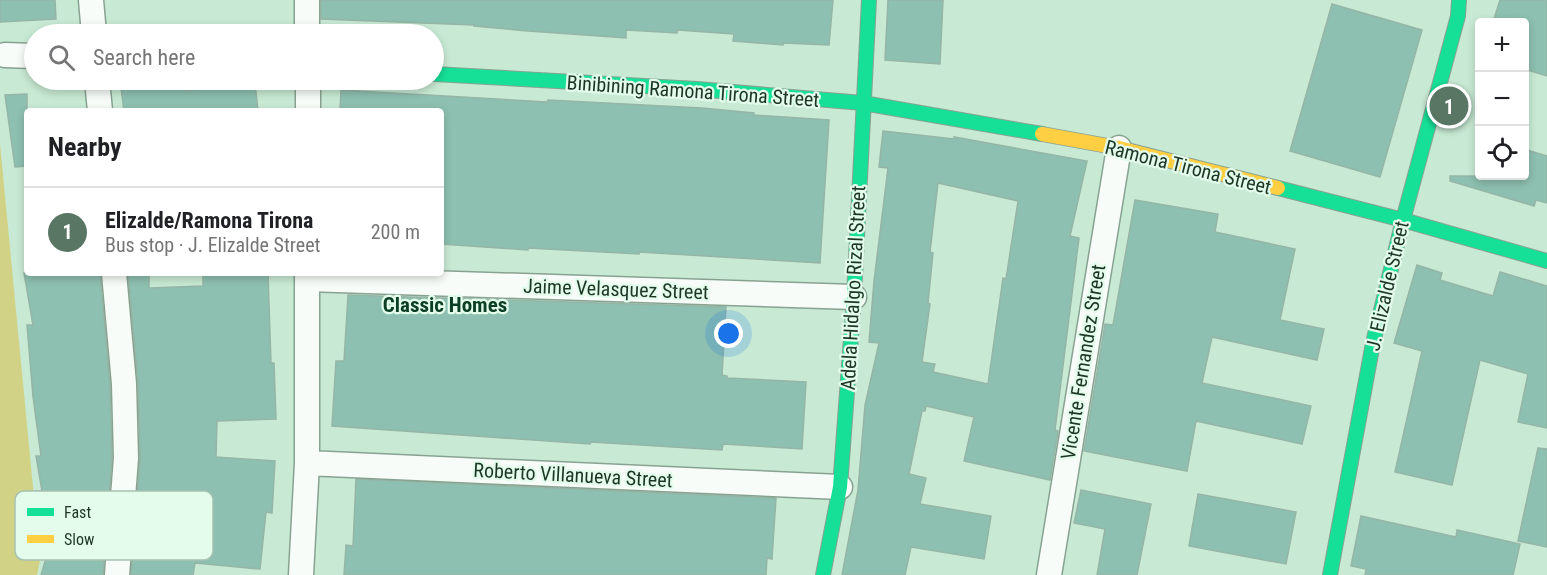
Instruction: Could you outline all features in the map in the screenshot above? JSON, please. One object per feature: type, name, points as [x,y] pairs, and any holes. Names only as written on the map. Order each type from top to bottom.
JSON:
[{"type":"street","points":[[91,0],[93,24]]},
{"type":"street","points":[[307,0],[308,24]]},
{"type":"street","name":"Adela Hidalgo Rizal Street","points":[[823,575],[840,487],[854,297],[869,0]]},
{"type":"street","name":"J. Elizalde Street","points":[[1330,575],[1373,343],[1403,220],[1458,16],[1459,0]]},
{"type":"street","points":[[5,55],[24,56]]},
{"type":"street","name":"Binibining Ramona Tirona Street","points":[[444,75],[697,89],[863,104],[951,117]]},
{"type":"street","points":[[98,90],[100,108]]},
{"type":"street","points":[[308,90],[308,108]]},
{"type":"street","name":"Ramona Tirona Street","points":[[951,117],[1119,148],[1403,220],[1547,261]]},
{"type":"street","name":"Vicente Fernandez Street","points":[[1049,575],[1119,148]]},
{"type":"street","points":[[114,276],[124,384],[126,458],[123,491]]},
{"type":"street","points":[[301,575],[307,463],[307,276]]},
{"type":"street","name":"Jaime Velasquez Street","points":[[307,276],[854,297]]},
{"type":"street","name":"Roberto Villanueva Street","points":[[307,463],[840,487]]},
{"type":"street","points":[[117,575],[118,560]]},
{"type":"green space","points":[[0,144],[33,491],[15,491],[15,560],[40,560],[37,575],[0,575]]},
{"type":"building","points":[[0,0],[55,0],[56,19],[0,22]]},
{"type":"building","points":[[321,0],[833,0],[829,45],[783,43],[783,45],[733,41],[734,34],[677,30],[677,33],[626,30],[626,38],[474,25],[321,19]]},
{"type":"building","points":[[888,0],[943,0],[940,64],[885,60]]},
{"type":"building","points":[[1500,0],[1547,0],[1547,76],[1529,71],[1529,18],[1494,18]]},
{"type":"building","points":[[1332,4],[1422,30],[1380,177],[1290,151]]},
{"type":"building","points":[[121,90],[256,90],[258,108],[124,108]]},
{"type":"building","points":[[341,90],[702,108],[754,113],[754,115],[829,120],[820,263],[639,252],[639,254],[528,248],[528,250],[444,244],[444,108],[340,108]]},
{"type":"building","points":[[27,94],[27,108],[24,108],[24,166],[15,167],[5,95]]},
{"type":"building","points":[[883,131],[954,139],[954,137],[1087,161],[1070,236],[1079,238],[1055,430],[1058,431],[1050,480],[964,461],[974,417],[926,406],[925,411],[922,411],[909,474],[926,478],[920,504],[991,516],[984,559],[911,547],[905,575],[842,575],[858,490],[865,405],[879,343],[869,342],[888,168],[879,167]],"holes":[[[938,183],[1018,201],[1006,279],[1003,278],[988,384],[933,372],[935,364],[922,362],[930,304],[928,303],[933,253],[930,252]]]},
{"type":"building","points":[[1529,151],[1547,156],[1547,203],[1536,200],[1534,206],[1450,181],[1450,176],[1475,176],[1475,180],[1529,180]]},
{"type":"building","points":[[1135,200],[1218,214],[1215,232],[1295,249],[1280,320],[1324,329],[1317,360],[1212,337],[1202,383],[1311,406],[1302,444],[1196,421],[1187,471],[1084,451],[1105,324],[1113,325]]},
{"type":"building","points":[[1417,265],[1442,273],[1440,280],[1493,296],[1500,272],[1547,286],[1547,428],[1518,422],[1528,374],[1480,360],[1452,485],[1395,472],[1422,351],[1394,343]]},
{"type":"building","points":[[25,276],[100,276],[110,385],[112,458],[109,491],[42,491],[36,456],[41,456],[27,325],[33,325]]},
{"type":"building","points":[[128,276],[149,276],[149,288],[203,286],[203,276],[268,276],[271,363],[274,363],[276,419],[217,421],[216,457],[275,461],[272,513],[266,512],[260,569],[195,563],[193,575],[131,575],[132,560],[213,560],[213,491],[137,491],[140,458],[138,383]]},
{"type":"building","points":[[348,295],[726,307],[722,375],[727,378],[806,382],[802,449],[723,444],[722,450],[591,442],[590,444],[332,426],[336,361],[344,361]]},
{"type":"building","points":[[1538,448],[1547,449],[1547,547],[1518,541]]},
{"type":"building","points":[[356,479],[776,498],[772,559],[767,558],[766,575],[344,575],[346,545],[353,546]]},
{"type":"building","points":[[1081,490],[1151,504],[1137,575],[1097,575],[1105,529],[1074,523]]},
{"type":"building","points":[[1198,494],[1296,512],[1286,564],[1189,546]]},
{"type":"building","points":[[1361,516],[1456,537],[1457,530],[1520,544],[1513,575],[1365,575],[1366,569],[1351,566]]},
{"type":"building","points":[[46,560],[104,560],[103,575],[41,575]]},
{"type":"traffic: fast","points":[[823,575],[840,487],[854,297],[869,0]]},
{"type":"traffic: fast","points":[[1330,575],[1373,343],[1403,220],[1458,16],[1459,0]]},
{"type":"traffic: fast","points":[[444,75],[697,89],[863,103],[1042,134]]},
{"type":"traffic: fast","points":[[1278,188],[1403,220],[1547,261]]},
{"type":"traffic: slow","points":[[1042,134],[1119,148],[1278,188]]},
{"type":"place","name":"Elizalde/Ramona Tirona","points":[[1449,106]]},
{"type":"district","name":"Classic Homes","points":[[445,305]]}]
